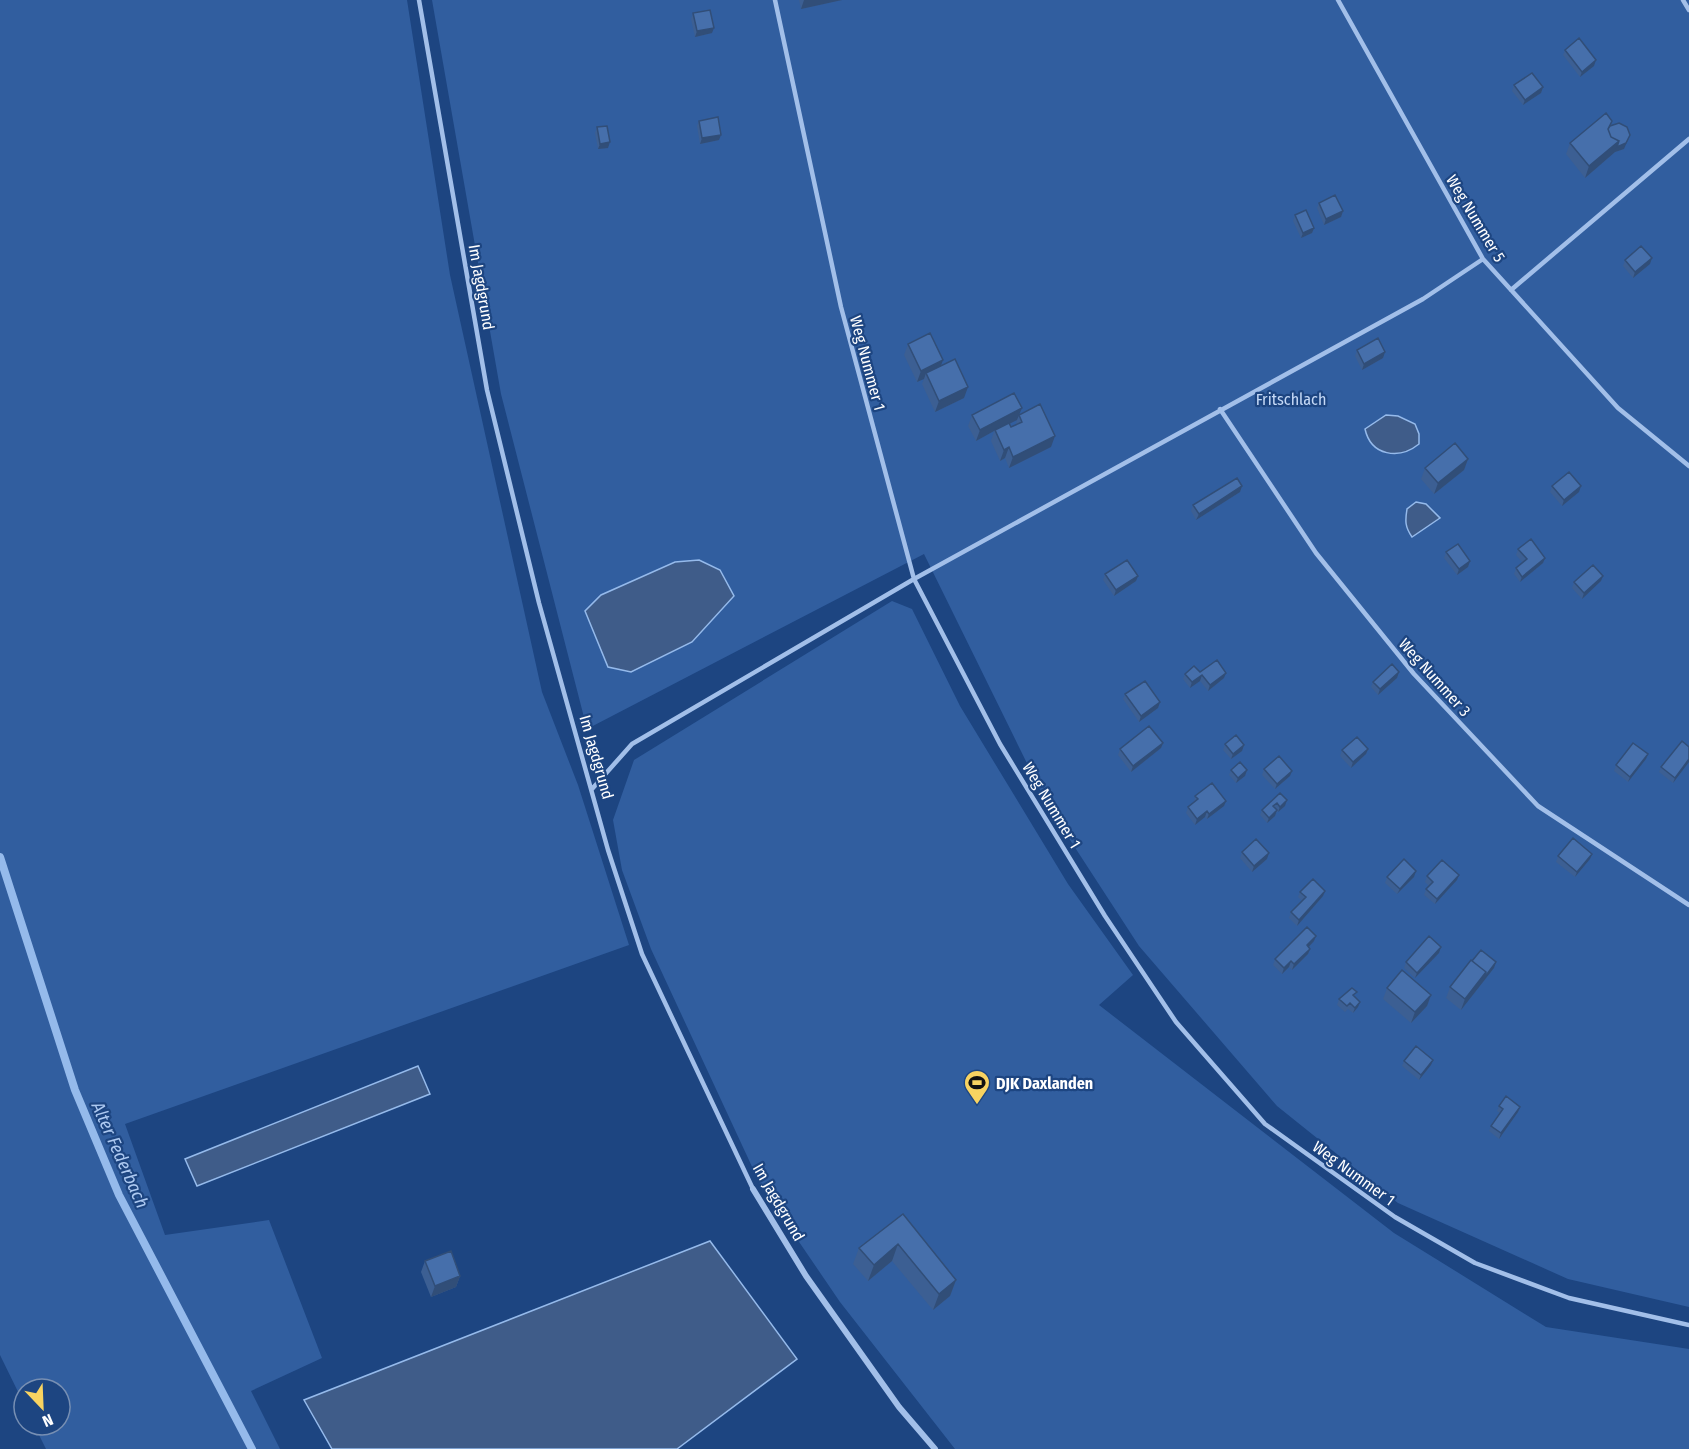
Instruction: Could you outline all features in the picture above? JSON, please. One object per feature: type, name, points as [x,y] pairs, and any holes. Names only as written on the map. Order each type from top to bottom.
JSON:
[{"type":"street","name":"Im Jagdgrund","points":[[753,1189],[806,1276],[899,1407],[934,1449]]},
{"type":"lane","name":"Im Jagdgrund","points":[[419,0],[487,390],[539,603],[608,849],[642,954],[753,1189]]},
{"type":"lane","name":"Weg Nummer 1","points":[[775,0],[841,307],[914,579],[1000,744],[1105,916],[1176,1022],[1265,1124],[1395,1217],[1475,1263],[1569,1298],[1689,1325]]},
{"type":"lane","name":"Weg Nummer 5","points":[[1338,0],[1483,259],[1618,408],[1689,466]]},
{"type":"lane","points":[[1683,0],[1689,10]]},
{"type":"lane","points":[[1511,290],[1689,139]]},
{"type":"lane","points":[[592,789],[632,744],[914,579],[1423,299],[1483,259]]},
{"type":"lane","name":"Weg Nummer 3","points":[[1220,409],[1324,562],[1414,674],[1538,806],[1689,905]]},
{"type":"green space","points":[[0,0],[407,0],[450,275],[542,692],[578,785],[629,945],[125,1124],[165,1235],[269,1220],[322,1358],[251,1391],[280,1449],[46,1449],[40,1437],[72,1437],[72,1377],[12,1377],[12,1380],[0,1355]]},
{"type":"green space","name":"Fritschlach","points":[[432,0],[1689,0],[1689,1307],[1568,1279],[1398,1203],[1277,1106],[1139,946],[1048,806],[924,554],[587,729],[501,394]],"holes":[[[675,562],[720,570],[734,596],[692,642],[585,611],[601,595]]]},
{"type":"green space","name":"DJK Daxlanden","points":[[892,601],[912,609],[960,706],[1068,884],[1133,975],[1099,1005],[1394,1233],[1546,1327],[1689,1349],[1689,1449],[955,1449],[840,1302],[761,1186],[651,949],[622,870],[613,820],[634,760]]},
{"type":"shaded area","points":[[1386,415],[1398,416],[1415,424],[1419,434],[1419,444],[1403,452],[1395,453],[1387,453],[1373,445],[1365,429]]},
{"type":"shaded area","points":[[1416,502],[1426,504],[1440,518],[1412,537],[1407,527],[1406,513],[1407,509]]},
{"type":"shaded area","points":[[699,560],[720,570],[734,596],[692,642],[631,672],[608,667],[585,611],[601,595],[675,562]]},
{"type":"shaded area","points":[[418,1066],[430,1094],[197,1186],[185,1159]]},
{"type":"shaded area","points":[[710,1241],[797,1359],[677,1449],[332,1449],[304,1400]]},
{"type":"building","points":[[710,10],[714,28],[697,31],[693,13]]},
{"type":"building","points":[[1579,38],[1596,60],[1582,72],[1565,50]]},
{"type":"building","points":[[1532,73],[1543,87],[1525,100],[1514,85]]},
{"type":"building","points":[[1606,113],[1612,121],[1608,129],[1611,137],[1619,141],[1589,166],[1570,143]]},
{"type":"building","points":[[718,117],[721,135],[702,138],[699,121]]},
{"type":"building","points":[[1619,123],[1627,127],[1630,135],[1626,143],[1617,147],[1619,141],[1611,137],[1608,129]]},
{"type":"building","points":[[607,126],[610,142],[600,144],[597,127]]},
{"type":"building","points":[[1335,195],[1343,211],[1326,219],[1319,203]]},
{"type":"building","points":[[1306,210],[1314,228],[1303,233],[1295,215]]},
{"type":"building","points":[[1641,246],[1652,258],[1635,272],[1625,260]]},
{"type":"building","points":[[930,333],[943,360],[921,371],[908,344]]},
{"type":"building","points":[[1378,338],[1385,352],[1364,364],[1357,350]]},
{"type":"building","points":[[955,359],[968,387],[939,401],[926,373]]},
{"type":"building","points":[[1014,393],[1022,408],[980,430],[972,415]]},
{"type":"building","points":[[1040,404],[1055,436],[1013,457],[1009,447],[1004,450],[995,430],[1009,423],[1011,427],[1022,422],[1019,415]]},
{"type":"building","points":[[1455,443],[1468,459],[1438,483],[1425,468]]},
{"type":"building","points":[[1569,472],[1581,486],[1564,500],[1552,486]]},
{"type":"building","points":[[1237,478],[1242,486],[1199,514],[1193,505]]},
{"type":"building","points":[[1531,539],[1545,558],[1522,577],[1516,568],[1527,559],[1518,549]]},
{"type":"building","points":[[1458,544],[1470,561],[1459,569],[1446,552]]},
{"type":"building","points":[[1127,560],[1138,576],[1116,590],[1105,574]]},
{"type":"building","points":[[1593,565],[1603,576],[1584,593],[1574,582]]},
{"type":"building","points":[[1217,660],[1226,673],[1210,685],[1202,675],[1192,682],[1185,674],[1194,666],[1200,672]]},
{"type":"building","points":[[1392,664],[1399,672],[1380,689],[1373,682]]},
{"type":"building","points":[[1145,681],[1160,702],[1141,716],[1125,694]]},
{"type":"building","points":[[1149,726],[1163,743],[1133,766],[1120,749]]},
{"type":"building","points":[[1236,735],[1244,745],[1233,754],[1225,744]]},
{"type":"building","points":[[1357,737],[1368,749],[1353,762],[1342,750]]},
{"type":"building","points":[[1682,741],[1689,747],[1689,759],[1675,778],[1661,767]]},
{"type":"building","points":[[1633,743],[1648,754],[1630,777],[1616,765]]},
{"type":"building","points":[[1279,756],[1292,771],[1277,784],[1264,769]]},
{"type":"building","points":[[1240,762],[1247,770],[1238,778],[1231,770]]},
{"type":"building","points":[[1212,783],[1226,801],[1209,814],[1207,811],[1197,819],[1188,807],[1198,799],[1195,796]]},
{"type":"building","points":[[1280,793],[1287,800],[1280,807],[1277,803],[1273,806],[1277,810],[1269,818],[1262,810]]},
{"type":"building","points":[[1573,838],[1592,854],[1577,872],[1558,856]]},
{"type":"building","points":[[1256,839],[1269,853],[1254,866],[1242,852]]},
{"type":"building","points":[[1404,859],[1416,871],[1400,889],[1387,877]]},
{"type":"building","points":[[1442,860],[1459,875],[1437,899],[1426,889],[1433,882],[1427,876]]},
{"type":"building","points":[[1313,879],[1325,891],[1299,920],[1291,912],[1306,897],[1300,892]]},
{"type":"building","points":[[1307,927],[1316,936],[1307,945],[1310,949],[1294,964],[1291,961],[1284,968],[1275,959]]},
{"type":"building","points":[[1429,936],[1441,947],[1417,973],[1406,962]]},
{"type":"building","points":[[1481,950],[1496,962],[1484,978],[1486,972],[1472,961]]},
{"type":"building","points":[[1471,960],[1486,972],[1465,999],[1450,987]]},
{"type":"building","points":[[1402,970],[1431,995],[1415,1012],[1387,988]]},
{"type":"building","points":[[1352,988],[1357,992],[1353,995],[1360,1002],[1355,1008],[1350,1003],[1347,1006],[1339,999]]},
{"type":"building","points":[[1416,1046],[1433,1060],[1421,1075],[1404,1061]]},
{"type":"building","points":[[1506,1096],[1520,1107],[1501,1133],[1491,1126],[1503,1109],[1499,1106]]},
{"type":"building","points":[[903,1214],[956,1280],[939,1294],[898,1244],[874,1265],[859,1248]]},
{"type":"building","points":[[451,1251],[460,1276],[435,1286],[425,1261]]},
{"type":"waterway","name":"Alter Federbach","points":[[0,857],[75,1090],[119,1195],[252,1449]]},
{"type":"place","name":"DJK Daxlanden","points":[[977,1106]]}]
